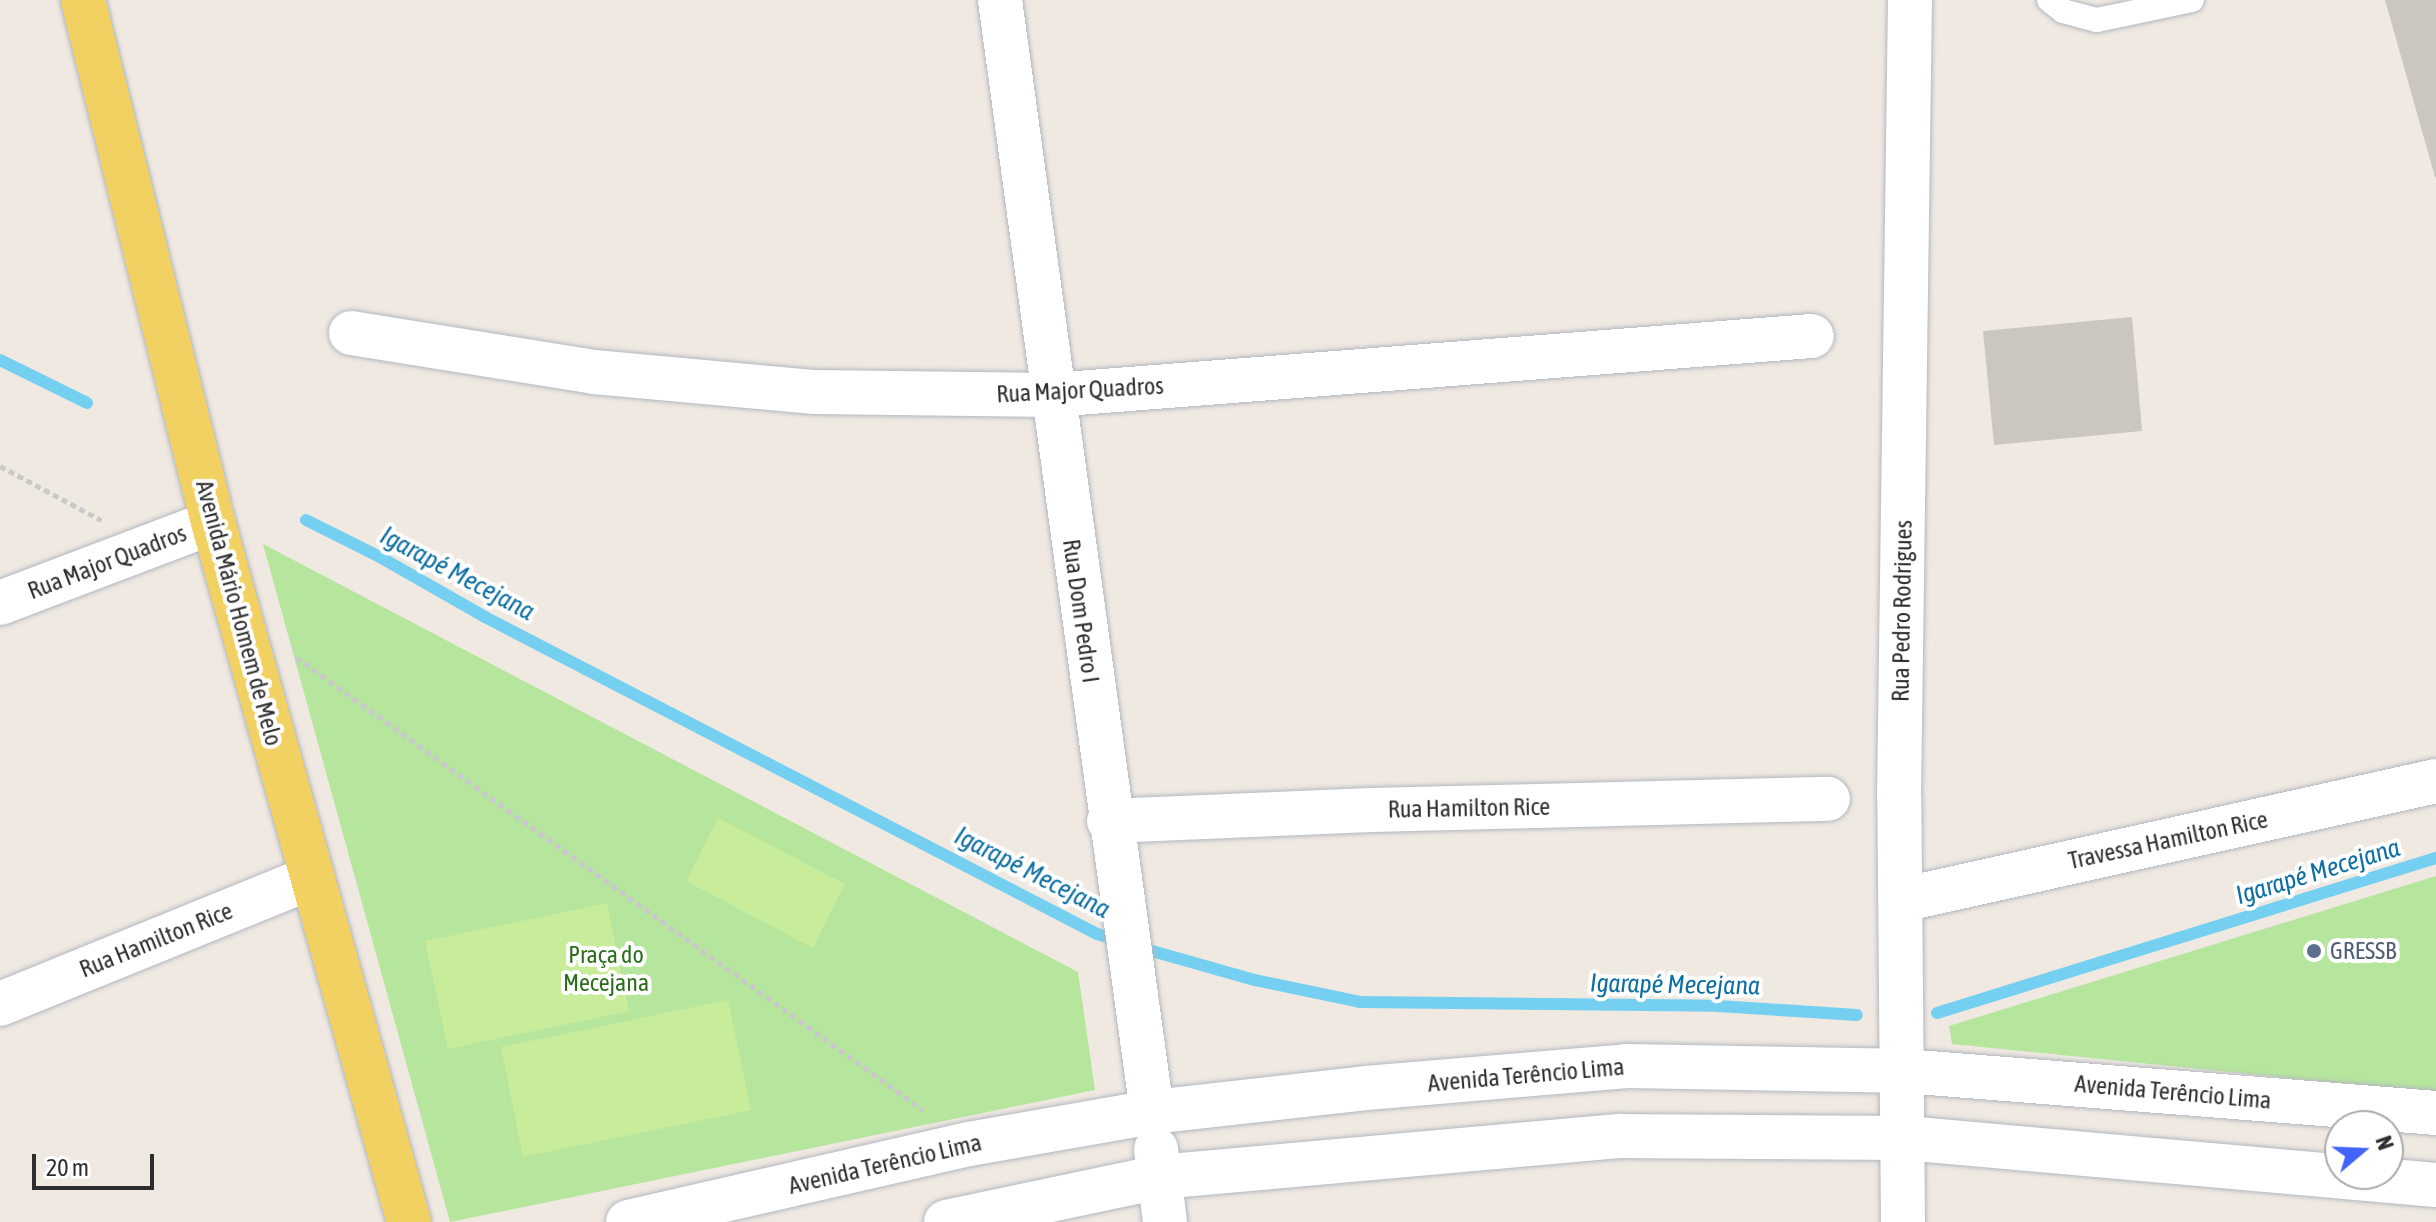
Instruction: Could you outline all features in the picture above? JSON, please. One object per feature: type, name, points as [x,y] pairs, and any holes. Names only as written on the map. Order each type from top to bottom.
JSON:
[{"type":"main road","name":"Avenida Mário Homem de Melo","points":[[83,0],[213,522],[409,1222]]},
{"type":"street","name":"Rua Dom Pedro I","points":[[1000,0],[1165,1222]]},
{"type":"street","name":"Rua Pedro Rodrigues","points":[[1903,1222],[1905,1138],[1901,911],[1910,0]]},
{"type":"street","name":"Rua Major Quadros","points":[[351,333],[594,372],[815,392],[1052,395],[1812,336]]},
{"type":"street","name":"Rua Major Quadros","points":[[0,603],[213,522]]},
{"type":"street","name":"Travessa Hamilton Rice","points":[[1901,911],[2436,781]]},
{"type":"street","name":"Rua Hamilton Rice","points":[[1109,821],[1371,810],[1828,799]]},
{"type":"street","name":"Rua Hamilton Rice","points":[[0,1004],[312,877]]},
{"type":"street","name":"Avenida Terêncio Lima","points":[[628,1222],[969,1144],[1152,1112],[1366,1088],[1627,1066],[1904,1062],[2436,1113]]},
{"type":"street","points":[[946,1222],[1159,1177],[1621,1136],[1905,1138],[2436,1185]]},
{"type":"lane","points":[[2049,0],[2063,11],[2097,20],[2192,0]]},
{"type":"path","points":[[0,466],[147,545]]},
{"type":"path","points":[[291,653],[969,1144]]},
{"type":"green space","name":"Praça do Mecejana","points":[[263,544],[1078,972],[1095,1090],[450,1222]]},
{"type":"green space","points":[[718,818],[845,884],[813,948],[686,881]]},
{"type":"green space","name":"GRESSB","points":[[2436,876],[2436,1093],[1952,1044],[1949,1026]]},
{"type":"green space","points":[[607,903],[629,1011],[448,1049],[425,941]]},
{"type":"green space","points":[[728,1000],[751,1110],[523,1157],[501,1047]]},
{"type":"building","points":[[2385,0],[2436,0],[2436,177],[2435,177]]},
{"type":"building","points":[[2132,317],[2142,431],[1994,445],[1983,331]]},
{"type":"waterway","name":"Igarapé Mecejana","points":[[0,360],[87,403]]},
{"type":"waterway","name":"Igarapé Mecejana","points":[[306,520],[380,557],[485,617],[1097,934],[1120,941]]},
{"type":"waterway","name":"Igarapé Mecejana","points":[[1937,1013],[2436,858]]},
{"type":"waterway","name":"Igarapé Mecejana","points":[[1138,947],[1255,980],[1360,1002],[1718,1006],[1857,1015]]},
{"type":"place","name":"GRESSB","points":[[2314,951]]}]
